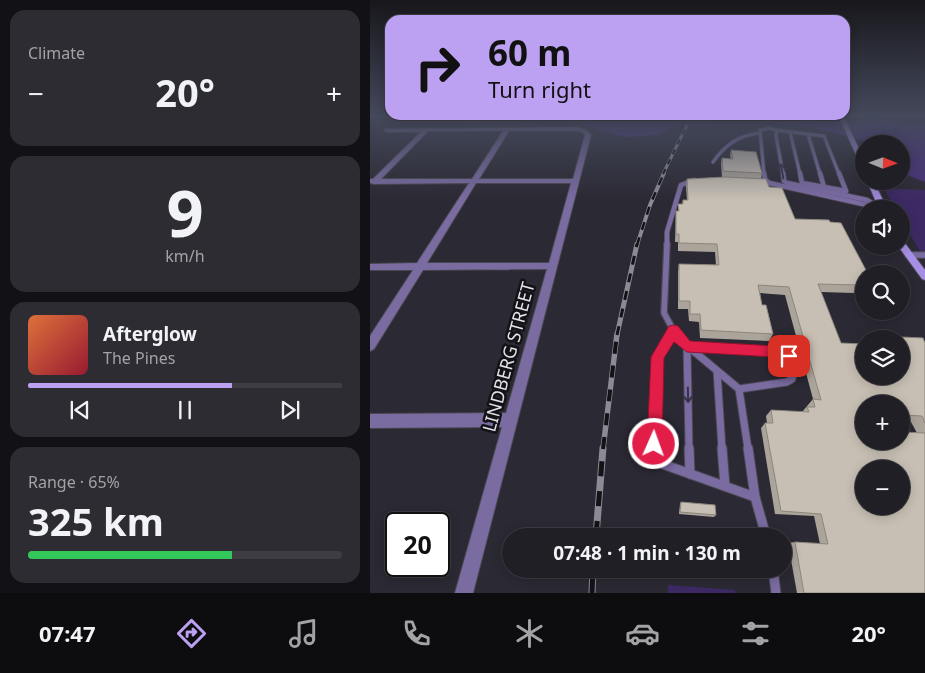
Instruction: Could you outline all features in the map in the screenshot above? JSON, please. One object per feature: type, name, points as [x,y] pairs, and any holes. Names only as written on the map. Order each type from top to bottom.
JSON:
[{"type":"main road","points":[[908,255],[925,277]]},
{"type":"street","points":[[372,182],[411,145]]},
{"type":"street","points":[[370,346],[496,145]]},
{"type":"street","name":"LINDBERG STREET","points":[[464,593],[585,145]]},
{"type":"street","points":[[372,182],[575,181]]},
{"type":"street","points":[[370,267],[552,266]]},
{"type":"street","points":[[370,421],[511,420]]},
{"type":"lane","points":[[713,162],[727,145]]},
{"type":"lane","points":[[761,145],[765,179],[768,183]]},
{"type":"lane","points":[[778,145],[784,181],[867,200]]},
{"type":"lane","points":[[792,145],[800,185]]},
{"type":"lane","points":[[811,145],[824,187]]},
{"type":"lane","points":[[800,185],[846,191],[827,145]]},
{"type":"lane","points":[[701,180],[686,182],[681,185],[667,232],[664,313],[678,338],[739,388],[755,497],[764,528]]},
{"type":"lane","points":[[758,183],[768,183],[855,202]]},
{"type":"lane","points":[[910,255],[925,255]]},
{"type":"lane","points":[[674,330],[658,357],[654,461],[755,497]]},
{"type":"lane","points":[[687,346],[775,352],[789,356],[794,372],[792,379],[787,382],[739,388]]},
{"type":"lane","points":[[687,346],[690,474]]},
{"type":"lane","points":[[717,371],[725,486]]},
{"type":"lane","points":[[774,578],[776,593]]},
{"type":"shaded area","points":[[910,145],[925,145],[925,182],[910,176]]},
{"type":"shaded area","points":[[885,190],[925,190],[925,259],[910,235],[910,200],[890,200]]},
{"type":"shaded area","points":[[668,585],[735,590],[735,593],[668,593]]},
{"type":"building","points":[[731,150],[756,152],[762,173],[723,171],[722,158],[733,159]]},
{"type":"building","points":[[725,177],[766,179],[769,187],[782,188],[795,219],[829,220],[830,222],[841,223],[855,249],[855,255],[858,255],[863,265],[855,265],[855,285],[818,284],[841,343],[855,344],[855,385],[910,385],[910,337],[923,338],[925,343],[925,423],[922,416],[910,415],[910,395],[855,395],[855,450],[910,450],[910,432],[925,433],[925,593],[804,593],[795,542],[828,544],[821,514],[781,511],[765,423],[773,423],[771,410],[809,412],[807,407],[815,407],[813,399],[821,400],[789,287],[758,285],[762,305],[766,305],[773,334],[701,330],[700,314],[690,314],[690,301],[679,301],[679,264],[719,265],[717,244],[679,243],[679,234],[676,234],[676,211],[679,211],[678,204],[683,204],[683,200],[688,200],[687,179]]},
{"type":"building","points":[[681,502],[715,505],[716,515],[680,512]]},
{"type":"railway","points":[[663,174],[677,145]]},
{"type":"railway","points":[[637,245],[650,205],[664,173]]},
{"type":"railway","points":[[617,335],[637,244]]},
{"type":"railway","points":[[603,449],[617,334]]},
{"type":"railway","points":[[597,528],[603,448]]},
{"type":"railway","points":[[592,593],[593,578]]},
{"type":"route","points":[[654,444],[658,357],[674,330],[678,338],[687,346],[775,352],[789,356]]}]
